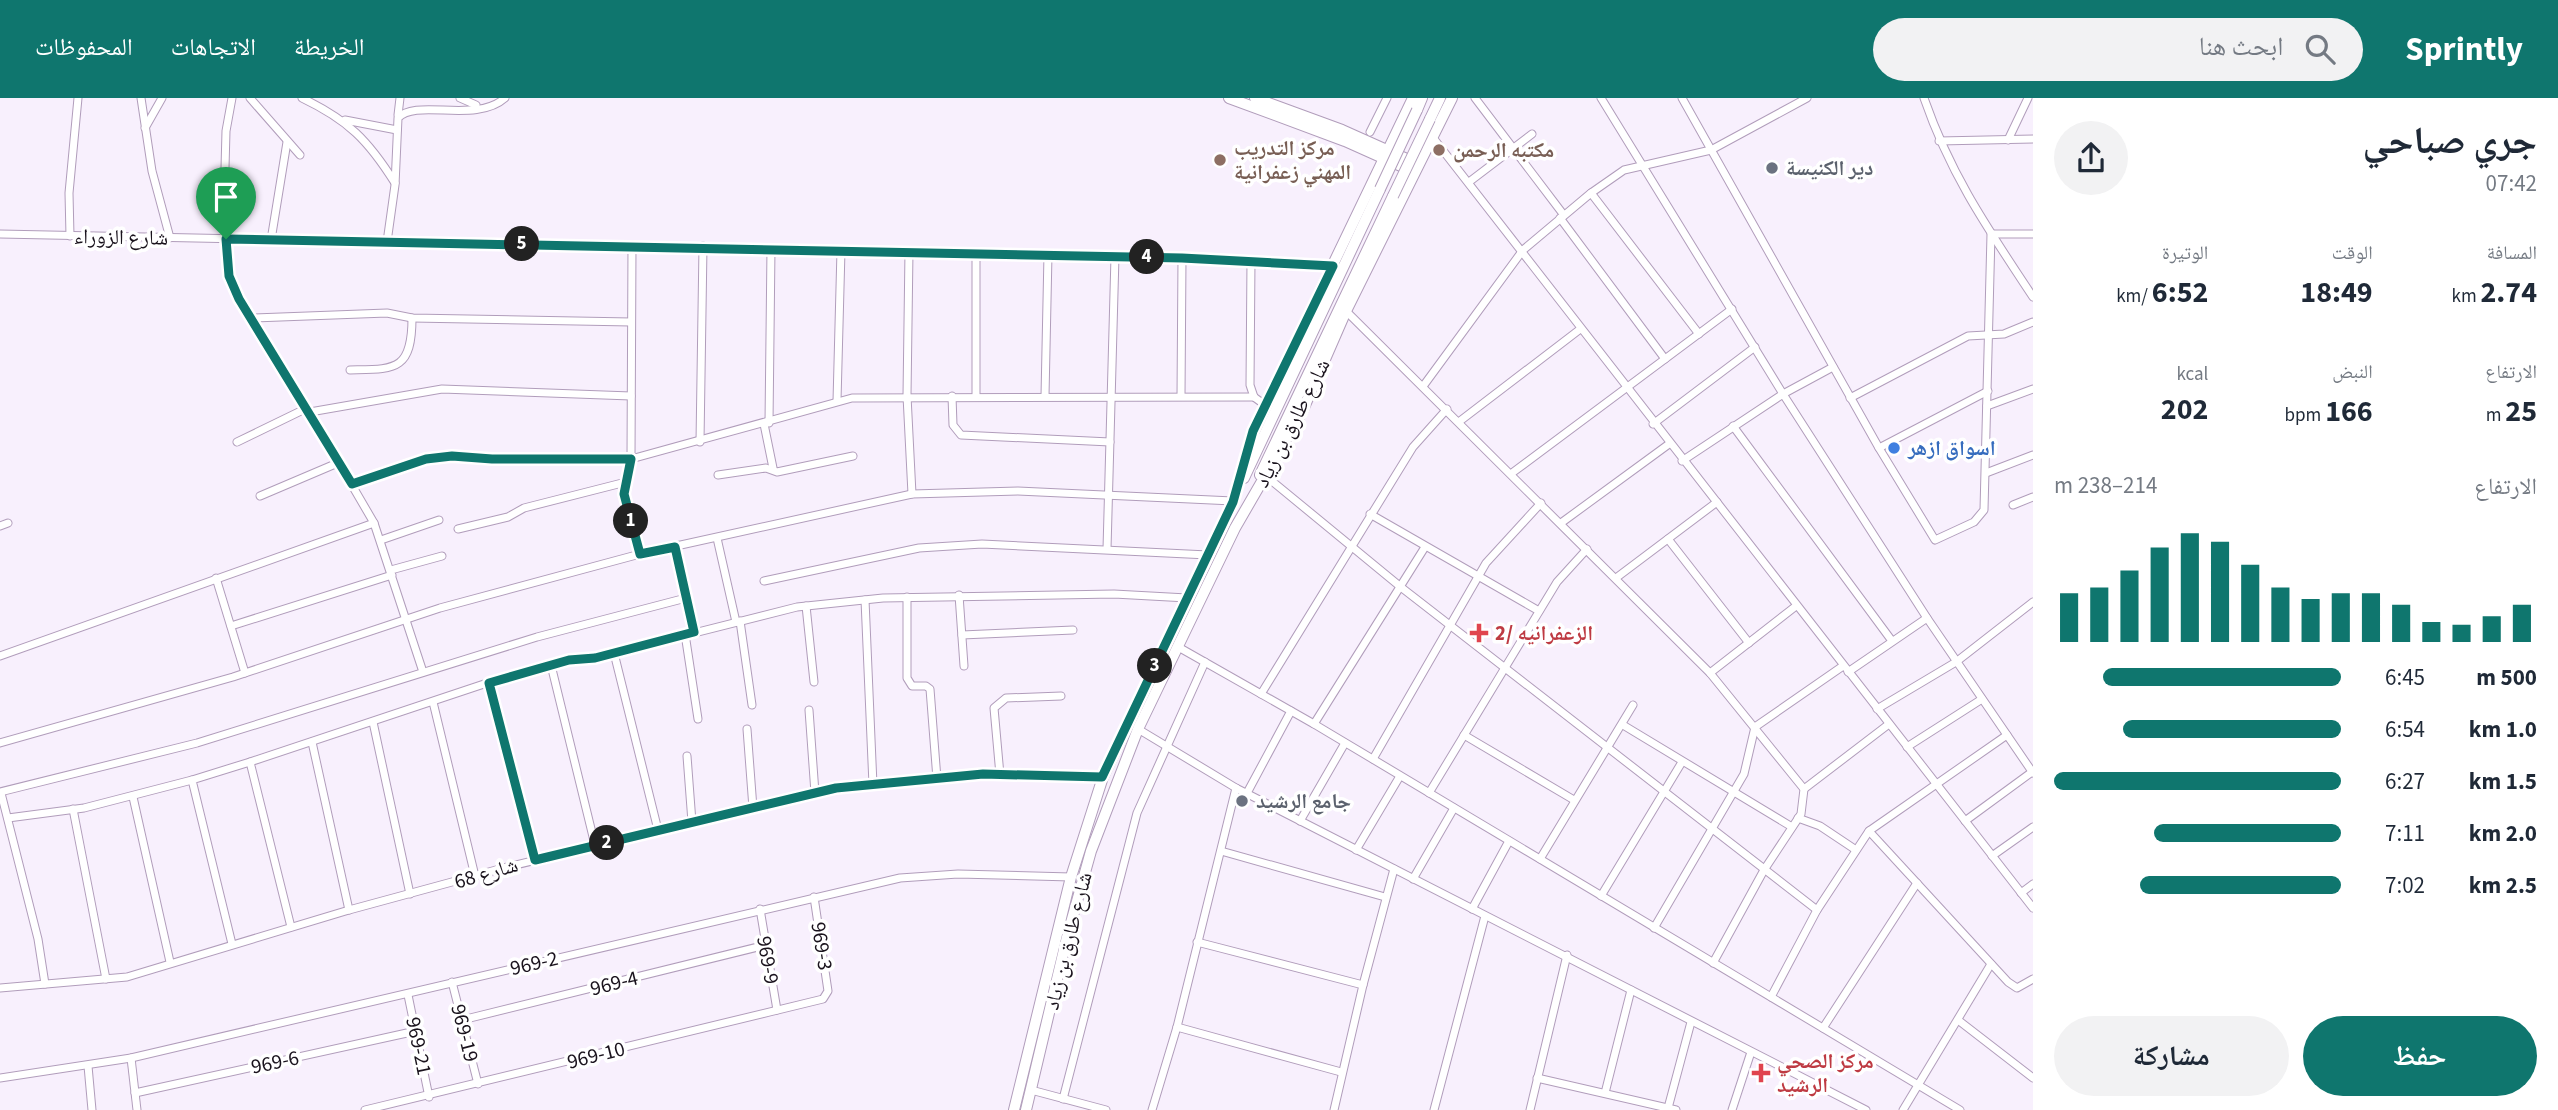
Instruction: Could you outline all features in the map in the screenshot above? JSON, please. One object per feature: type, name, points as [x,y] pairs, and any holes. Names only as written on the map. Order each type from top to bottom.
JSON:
[{"type":"main road","points":[[1229,98],[1385,155]]},
{"type":"main road","points":[[1255,98],[1418,169]]},
{"type":"main road","name":"شارع طارق بن زياد","points":[[1014,1110],[1071,877],[1102,777],[1233,502],[1244,456],[1265,405],[1413,98]]},
{"type":"main road","points":[[1233,502],[1422,98]]},
{"type":"main road","points":[[1235,528],[1440,98]]},
{"type":"main road","name":"شارع طارق بن زياد","points":[[1026,1110],[1067,937],[1091,850],[1138,729],[1180,648],[1235,528],[1267,477],[1302,412],[1346,311],[1434,139],[1452,98]]},
{"type":"street","points":[[70,236],[69,193],[78,98]]},
{"type":"street","points":[[141,98],[152,171],[170,237]]},
{"type":"street","points":[[145,128],[162,98]]},
{"type":"street","points":[[232,98],[226,131],[226,239],[229,276],[374,523],[382,540],[423,672]]},
{"type":"street","points":[[250,98],[300,155]]},
{"type":"street","points":[[302,98],[344,120],[368,143],[395,185]]},
{"type":"street","points":[[387,242],[395,185],[400,98]]},
{"type":"street","points":[[460,98],[482,107]]},
{"type":"street","points":[[398,118],[406,105],[420,102],[482,107],[505,98]]},
{"type":"street","points":[[1370,132],[1387,98]]},
{"type":"street","points":[[1475,98],[1665,359]]},
{"type":"street","points":[[1601,98],[1783,394],[1956,662],[2033,772],[1965,821]]},
{"type":"street","points":[[1682,98],[1850,398],[1934,540],[1942,539],[1982,515],[1991,335],[1991,234]]},
{"type":"street","points":[[1424,385],[1523,250],[1591,193],[1618,174],[1711,150],[1807,98]]},
{"type":"street","points":[[1924,98],[1939,141],[1972,207],[2033,297]]},
{"type":"street","points":[[2008,140],[2028,98]]},
{"type":"street","points":[[344,120],[397,130]]},
{"type":"street","points":[[1469,182],[1532,134]]},
{"type":"street","points":[[1434,139],[1523,250],[1579,330],[1717,502],[2033,908]]},
{"type":"street","points":[[1939,141],[2033,139]]},
{"type":"street","points":[[271,240],[287,142]]},
{"type":"street","points":[[1591,193],[1699,334]]},
{"type":"street","name":"شارع الزوراء","points":[[0,234],[1048,254],[1251,260],[1333,266]]},
{"type":"street","points":[[1991,234],[2033,234]]},
{"type":"street","points":[[632,245],[631,459],[624,494],[640,554]]},
{"type":"street","points":[[700,442],[703,246]]},
{"type":"street","points":[[771,248],[766,423],[773,468],[777,472],[853,456]]},
{"type":"street","points":[[837,401],[841,250]]},
{"type":"street","points":[[909,251],[907,396],[912,494]]},
{"type":"street","points":[[976,253],[976,396]]},
{"type":"street","points":[[1045,396],[1048,254]]},
{"type":"street","points":[[1107,549],[1115,256]]},
{"type":"street","points":[[1181,396],[1182,258]]},
{"type":"street","points":[[1251,260],[1250,385],[1254,397]]},
{"type":"street","points":[[1512,474],[1732,309]]},
{"type":"street","points":[[1346,311],[1424,385],[1710,673],[1804,789],[1804,802],[1798,818],[1764,870],[1713,963]]},
{"type":"street","points":[[251,317],[387,313],[412,318],[631,322]]},
{"type":"street","points":[[350,370],[392,369],[407,353],[412,318]]},
{"type":"street","points":[[1850,398],[1968,336],[2004,334],[2033,322]]},
{"type":"street","points":[[1460,421],[1579,330]]},
{"type":"street","points":[[1653,424],[1755,348]]},
{"type":"street","points":[[1682,461],[1783,394],[1833,367]]},
{"type":"street","points":[[237,442],[309,410],[455,388],[631,396]]},
{"type":"street","points":[[1987,406],[2033,389]]},
{"type":"street","points":[[1879,448],[1987,391]]},
{"type":"street","points":[[352,484],[426,459],[452,456],[492,459],[631,459],[700,442],[837,401],[907,396],[1181,396],[1254,397],[1265,405]]},
{"type":"street","points":[[952,396],[953,425],[961,435],[1110,442]]},
{"type":"street","points":[[1261,694],[1413,447],[1447,409]]},
{"type":"street","points":[[1733,426],[1892,641]]},
{"type":"street","points":[[1561,523],[1669,444]]},
{"type":"street","points":[[1986,472],[2033,455]]},
{"type":"street","points":[[260,496],[340,462]]},
{"type":"street","points":[[718,475],[773,468]]},
{"type":"street","points":[[1267,477],[1402,588],[1710,830],[1817,910]]},
{"type":"street","points":[[458,529],[508,517],[524,508],[626,482]]},
{"type":"street","points":[[0,743],[245,673],[406,620],[640,554],[912,494],[1018,491],[1233,502]]},
{"type":"street","points":[[2013,505],[2033,497]]},
{"type":"street","points":[[1616,578],[1717,502]]},
{"type":"street","points":[[1373,759],[1502,542],[1541,503]]},
{"type":"street","points":[[1370,514],[1539,611]]},
{"type":"street","points":[[382,540],[439,520]]},
{"type":"street","points":[[0,656],[374,523]]},
{"type":"street","points":[[717,538],[738,622],[752,705]]},
{"type":"street","points":[[1668,539],[1749,643]]},
{"type":"street","points":[[764,581],[919,548],[982,544],[1208,555]]},
{"type":"street","points":[[675,547],[686,598],[698,719]]},
{"type":"street","points":[[1314,724],[1402,588],[1425,547]]},
{"type":"street","points":[[1429,793],[1557,582],[1587,549]]},
{"type":"street","points":[[231,626],[442,555]]},
{"type":"street","points":[[216,578],[245,673]]},
{"type":"street","points":[[8,818],[132,797],[551,665],[614,653],[806,607],[865,600],[959,595],[1114,594],[1187,597]]},
{"type":"street","points":[[959,595],[964,666]]},
{"type":"street","points":[[907,597],[907,678],[912,686],[926,685],[930,689],[937,779]]},
{"type":"street","points":[[45,984],[38,939],[1,793],[197,743],[537,637],[686,598]]},
{"type":"street","points":[[865,600],[873,785]]},
{"type":"street","points":[[1877,709],[1956,662],[2033,602]]},
{"type":"street","points":[[1710,673],[1796,606]]},
{"type":"street","points":[[806,607],[814,682]]},
{"type":"street","points":[[1654,928],[1744,774],[1755,727],[1927,618]]},
{"type":"street","points":[[962,635],[1073,630]]},
{"type":"street","points":[[1180,648],[1314,724],[1959,1110]]},
{"type":"street","points":[[614,653],[658,831]]},
{"type":"street","points":[[1063,1099],[1136,813],[1205,662]]},
{"type":"street","points":[[551,665],[595,845]]},
{"type":"street","points":[[489,683],[535,860]]},
{"type":"street","points":[[1000,775],[995,708],[999,701],[1061,696]]},
{"type":"street","points":[[1907,747],[1982,699]]},
{"type":"street","points":[[433,702],[475,876]]},
{"type":"street","points":[[1539,859],[1633,705]]},
{"type":"street","points":[[809,710],[815,793]]},
{"type":"street","points":[[1247,793],[1290,711]]},
{"type":"street","points":[[373,722],[410,894]]},
{"type":"street","points":[[1623,724],[1733,794],[1793,827]]},
{"type":"street","points":[[1804,789],[1888,724]]},
{"type":"street","points":[[1138,729],[1236,788],[1866,1110]]},
{"type":"street","points":[[747,730],[753,808]]},
{"type":"street","points":[[1464,735],[1574,800]]},
{"type":"street","points":[[1771,997],[1817,910],[1869,831],[2007,735]]},
{"type":"street","points":[[312,742],[349,910]]},
{"type":"street","points":[[1300,821],[1345,743]]},
{"type":"street","points":[[687,756],[692,822]]},
{"type":"street","points":[[250,762],[291,927]]},
{"type":"street","points":[[1601,896],[1682,762]]},
{"type":"street","name":"شارع 68","points":[[0,988],[127,977],[349,910],[475,876],[815,793],[873,785],[1000,775],[1102,777]]},
{"type":"street","points":[[1356,850],[1400,776]]},
{"type":"street","points":[[192,780],[232,944]]},
{"type":"street","points":[[1152,1110],[1177,1027],[1236,788]]},
{"type":"street","points":[[132,797],[170,962]]},
{"type":"street","points":[[1413,879],[1454,808]]},
{"type":"street","points":[[73,809],[106,979]]},
{"type":"street","points":[[1798,818],[1820,826],[1856,850]]},
{"type":"street","points":[[1992,856],[2033,827]]},
{"type":"street","points":[[1869,831],[1991,964],[2017,988],[2033,979]]},
{"type":"street","points":[[1472,909],[1509,841]]},
{"type":"street","points":[[1221,851],[1385,897]]},
{"type":"street","points":[[1334,1110],[1341,1072],[1394,869]]},
{"type":"street","name":"969-2","points":[[0,1078],[131,1058],[408,995],[452,982],[760,909],[912,877],[958,874],[1071,877]]},
{"type":"street","points":[[1823,1028],[1917,883]]},
{"type":"street","points":[[2021,893],[2033,884]]},
{"type":"street","name":"969-3","points":[[814,897],[827,995]]},
{"type":"street","name":"969-9","points":[[760,909],[777,1010]]},
{"type":"street","points":[[1434,1110],[1485,916]]},
{"type":"street","points":[[1197,942],[1363,985]]},
{"type":"street","name":"969-4","points":[[462,1020],[766,945]]},
{"type":"street","points":[[1530,1110],[1567,955]]},
{"type":"street","points":[[1903,1110],[1991,964]]},
{"type":"street","name":"969-19","points":[[452,982],[478,1084]]},
{"type":"street","points":[[1605,1093],[1631,990]]},
{"type":"street","name":"969-21","points":[[408,995],[429,1097]]},
{"type":"street","name":"969-10","points":[[365,1110],[429,1097],[823,999],[827,995]]},
{"type":"street","points":[[1958,1020],[2033,1078]]},
{"type":"street","points":[[1537,1079],[1672,1109],[1692,1022]]},
{"type":"street","points":[[1177,1027],[1341,1072]]},
{"type":"street","name":"969-6","points":[[135,1093],[416,1031]]},
{"type":"street","points":[[1732,1110],[1751,1052]]},
{"type":"street","points":[[131,1058],[137,1110]]},
{"type":"street","points":[[88,1066],[92,1110]]},
{"type":"street","points":[[1031,1090],[1106,1110]]},
{"type":"place","name":"مكتبه الرحمن","points":[[1439,150]]},
{"type":"place","name":"مركز التدريب المهني زعفرانية","points":[[1220,160]]},
{"type":"place","name":"دير الكنيسة","points":[[1772,168]]},
{"type":"place","name":"اسواق ازهر","points":[[1894,448]]},
{"type":"place","name":"الزعفرانيه /2","points":[[1479,633]]},
{"type":"place","name":"جامع الرشيد","points":[[1242,801]]},
{"type":"place","name":"مركز الصحي الرشيد","points":[[1761,1073]]},
{"type":"route","points":[[226,239],[703,246],[1251,260],[1333,266],[1253,431],[1233,502],[1102,777],[983,774],[836,788],[535,860],[489,683],[569,660],[595,658],[694,632],[675,547],[640,554],[624,494],[631,459],[492,459],[452,456],[426,459],[352,484],[239,299],[229,276],[226,239]]}]
